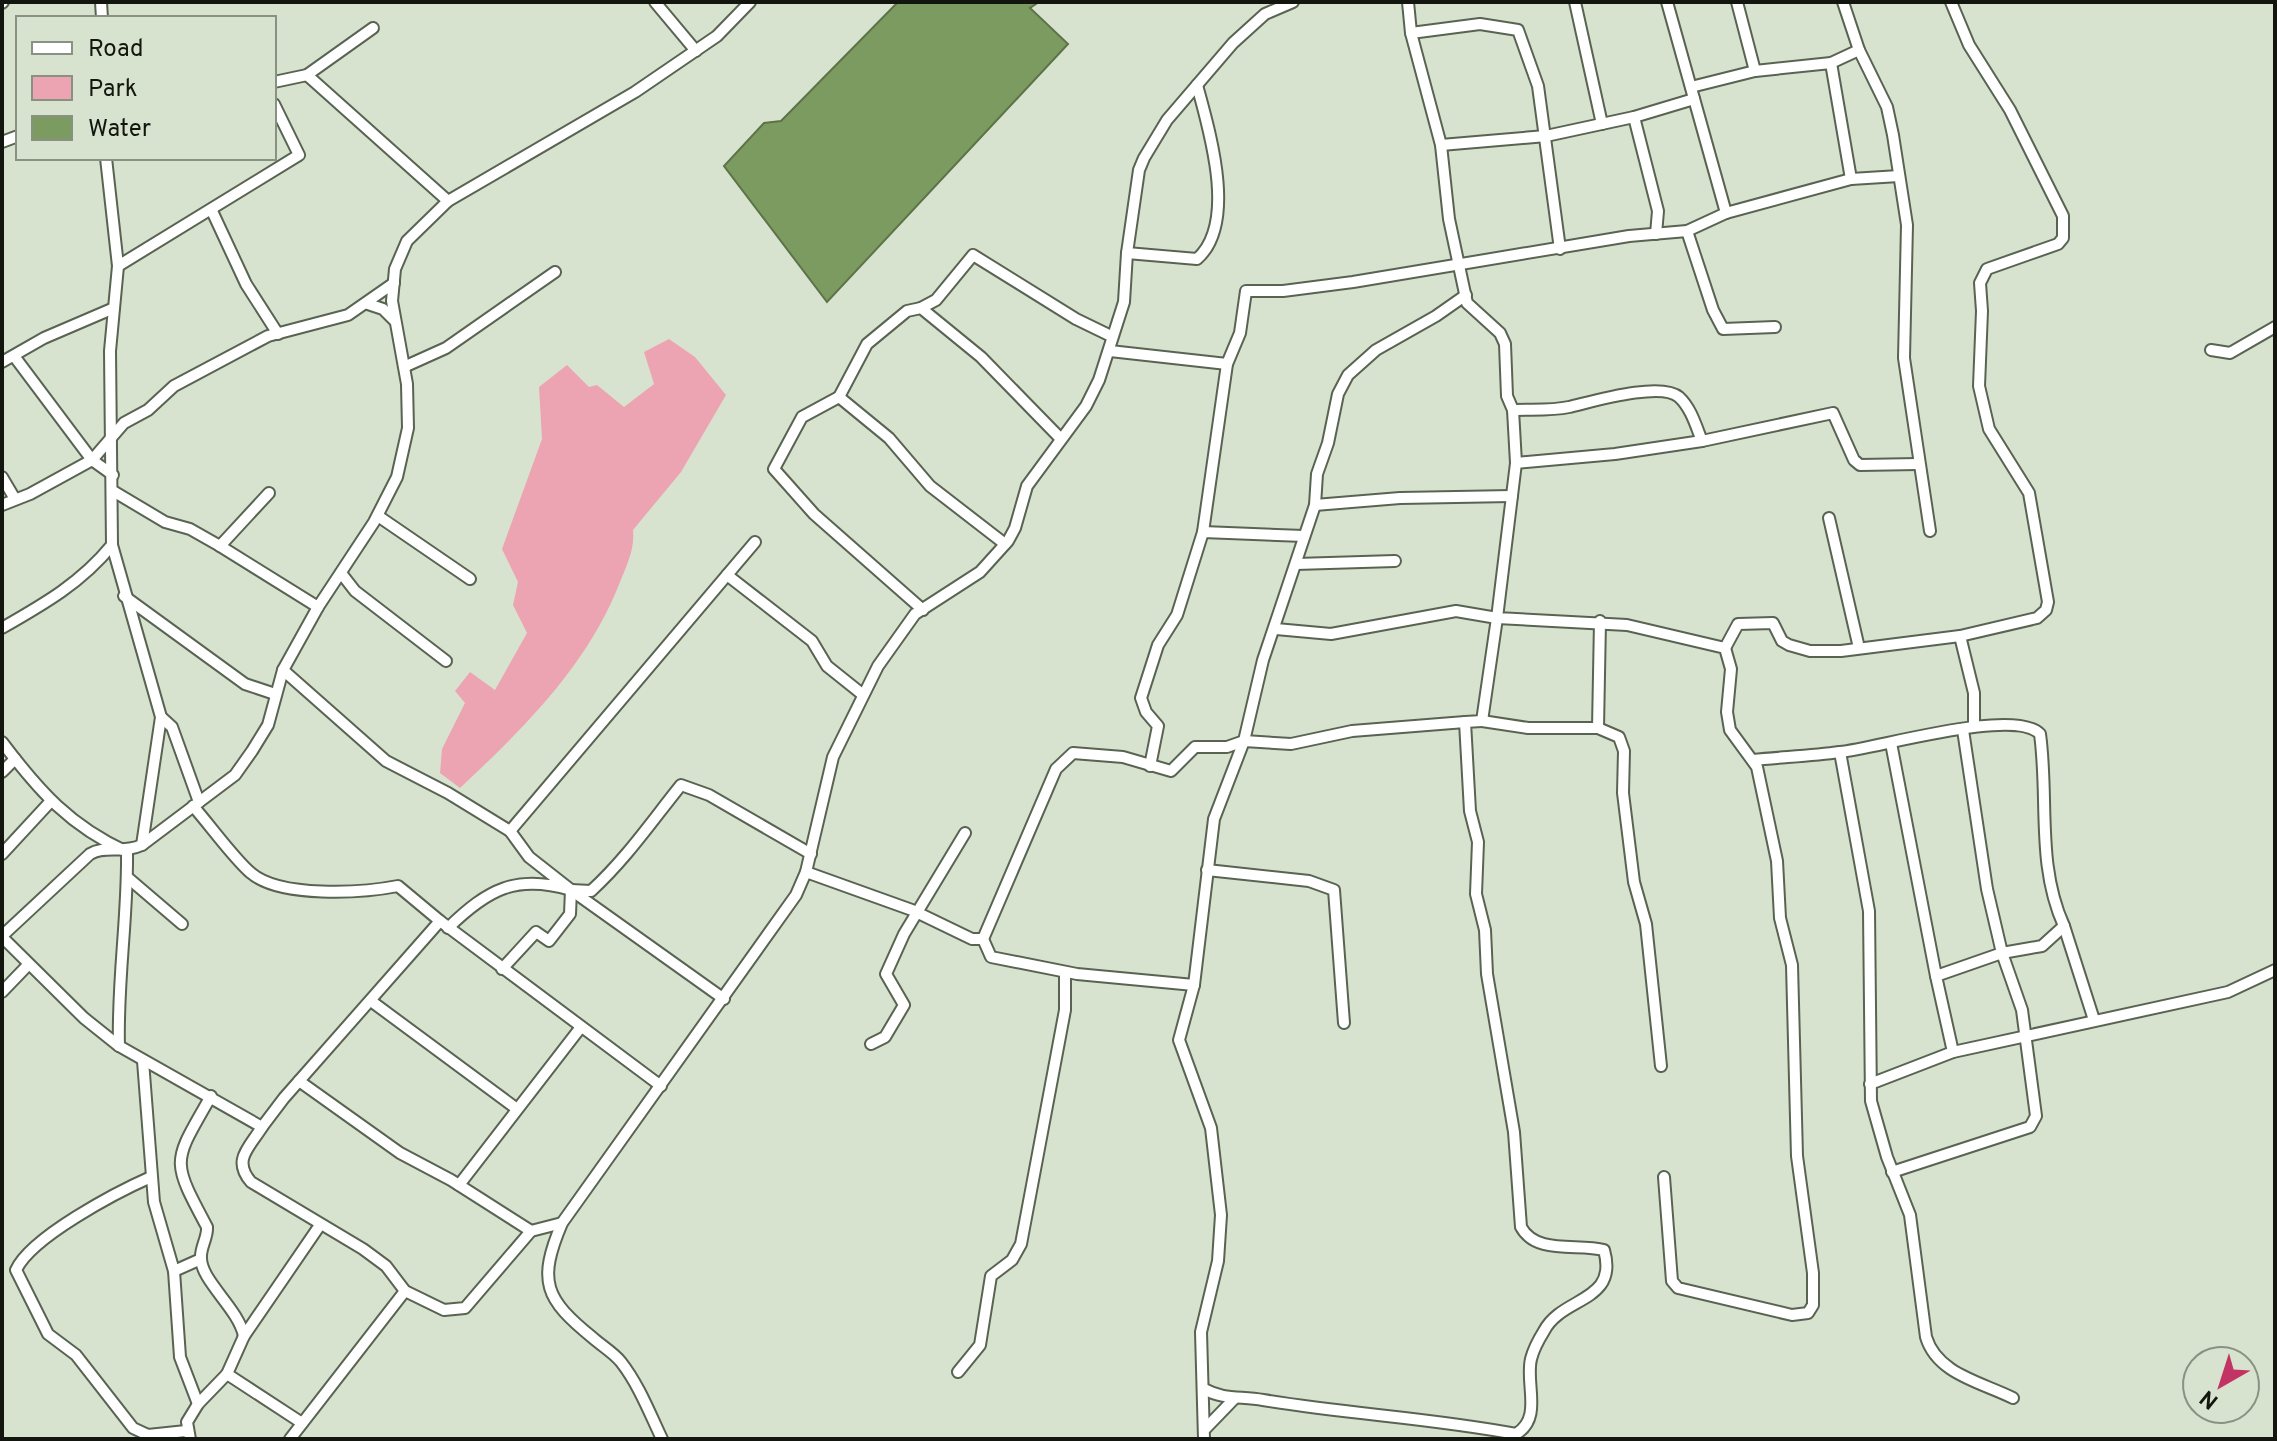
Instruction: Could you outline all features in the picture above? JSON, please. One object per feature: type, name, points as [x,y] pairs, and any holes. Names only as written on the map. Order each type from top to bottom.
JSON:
[{"type":"street","points":[[655,2],[696,51]]},
{"type":"street","points":[[262,1127],[119,1046],[28,965],[2,936],[90,854],[98,850],[127,852],[142,845],[235,775],[268,725],[283,670],[318,607],[378,516],[406,451],[406,366],[394,320],[394,283],[395,269],[407,241],[448,201],[635,92],[731,24],[750,2]]},
{"type":"street","points":[[662,1439],[620,1361],[555,1303],[548,1285],[547,1270],[549,1255],[562,1223],[796,895],[811,854],[833,757],[862,694],[892,643],[923,610],[980,572],[1005,544],[1015,528],[1027,486],[1086,406],[1110,351],[1111,336],[1124,302],[1127,253],[1139,170],[1167,120],[1233,43],[1265,14],[1293,2]]},
{"type":"street","points":[[1408,2],[1411,33],[1441,145],[1458,262],[1466,295],[1472,311],[1500,333],[1505,344],[1507,396],[1513,410],[1516,463],[1482,721]]},
{"type":"street","points":[[1575,2],[1602,124]]},
{"type":"street","points":[[1667,2],[1726,213]]},
{"type":"street","points":[[1737,2],[1755,71]]},
{"type":"street","points":[[1843,2],[1859,50],[1887,107],[1899,176],[1907,225],[1904,358],[1930,531]]},
{"type":"street","points":[[1664,1177],[1672,1281],[1678,1288],[1792,1315],[1808,1313],[1813,1305],[1813,1273],[1797,1156],[1792,965],[1780,918],[1777,861],[1753,760],[1730,730],[1727,712],[1731,669],[1725,648],[1738,624],[1773,623],[1782,641],[1810,651],[1859,648],[1960,636],[2037,618],[2046,610],[2048,602],[2029,493],[1989,429],[1979,386],[1980,283],[1987,269],[2058,244],[2065,229],[2055,197],[2010,110],[1969,45],[1951,2]]},
{"type":"street","points":[[1411,33],[1480,24],[1518,30],[1538,86],[1546,136],[1547,172],[1560,249]]},
{"type":"street","points":[[276,82],[307,75],[373,28]]},
{"type":"street","points":[[1691,87],[1755,71],[1831,63],[1859,50]]},
{"type":"street","points":[[1831,63],[1851,179]]},
{"type":"street","points":[[307,75],[448,201]]},
{"type":"street","points":[[1127,253],[1197,259],[1210,248],[1215,221],[1215,150],[1197,85]]},
{"type":"street","points":[[1441,145],[1546,136],[1634,117],[1694,99]]},
{"type":"street","points":[[118,266],[299,155],[276,108]]},
{"type":"street","points":[[1634,117],[1658,211],[1656,234]]},
{"type":"street","points":[[106,160],[118,266],[110,351],[112,545],[124,596],[161,717],[142,845]]},
{"type":"street","points":[[1150,766],[1158,726],[1146,712],[1141,698],[1158,645],[1177,615],[1203,532],[1227,364],[1240,333],[1246,291],[1283,291],[1353,282],[1458,262],[1687,231],[1726,213],[1851,179],[1899,176]]},
{"type":"street","points":[[212,211],[246,284],[278,334]]},
{"type":"street","points":[[1687,231],[1713,310],[1723,329],[1775,327]]},
{"type":"street","points":[[923,610],[814,514],[774,469],[802,417],[839,397],[867,344],[907,311],[936,300],[973,255],[1076,319],[1111,336]]},
{"type":"street","points":[[406,366],[446,348],[555,272]]},
{"type":"street","points":[[2,505],[92,460],[124,423],[148,410],[174,386],[278,334],[348,315],[394,283]]},
{"type":"street","points":[[1205,1434],[1201,1332],[1218,1261],[1221,1215],[1211,1128],[1180,1050],[1179,1040],[1194,985],[1214,819],[1244,741],[1263,660],[1276,629],[1315,505],[1317,474],[1328,443],[1338,394],[1348,375],[1387,342],[1436,316],[1466,295]]},
{"type":"street","points":[[368,304],[383,309],[394,320]]},
{"type":"street","points":[[2,362],[44,338],[114,308]]},
{"type":"street","points":[[921,308],[981,357],[1061,439]]},
{"type":"street","points":[[2211,350],[2230,353],[2275,327]]},
{"type":"street","points":[[1110,351],[1227,364]]},
{"type":"street","points":[[14,356],[92,460],[113,475]]},
{"type":"street","points":[[1513,410],[1571,407],[1591,399],[1666,391],[1678,396],[1692,415],[1702,441]]},
{"type":"street","points":[[839,397],[889,438],[930,486],[1005,544]]},
{"type":"street","points":[[1516,463],[1615,454],[1702,441],[1833,413],[1860,465],[1918,464]]},
{"type":"street","points":[[2,477],[15,499]]},
{"type":"street","points":[[113,491],[165,522],[190,529],[318,607]]},
{"type":"street","points":[[220,546],[269,493]]},
{"type":"street","points":[[1315,505],[1400,498],[1512,496]]},
{"type":"street","points":[[378,516],[470,579]]},
{"type":"street","points":[[1829,518],[1859,648]]},
{"type":"street","points":[[1203,532],[1304,536]]},
{"type":"street","points":[[510,831],[755,542]]},
{"type":"street","points":[[2,628],[51,600],[91,571],[112,545]]},
{"type":"street","points":[[1296,564],[1395,561]]},
{"type":"street","points":[[341,573],[355,591],[446,661]]},
{"type":"street","points":[[727,575],[812,641],[827,666],[862,694]]},
{"type":"street","points":[[124,596],[245,684],[275,694]]},
{"type":"street","points":[[1276,629],[1331,634],[1362,631],[1456,611],[1530,622],[1600,621],[1725,648]]},
{"type":"street","points":[[1598,728],[1600,621]]},
{"type":"street","points":[[1892,1172],[2030,1127],[2036,1116],[2022,1010],[2002,953],[1987,889],[1969,728],[1974,693],[1960,636]]},
{"type":"street","points":[[283,670],[386,761],[510,831],[529,857],[571,890],[595,903],[724,999]]},
{"type":"street","points":[[161,717],[172,727],[196,804],[251,874],[288,890],[320,892],[398,886],[502,969],[661,1086]]},
{"type":"street","points":[[1194,985],[1065,972],[991,957],[983,939],[1056,769],[1073,753],[1123,757],[1171,771],[1195,747],[1227,747],[1244,741],[1291,744],[1352,731],[1482,721],[1528,728],[1598,728],[1619,737],[1624,751],[1623,793],[1634,882],[1646,924],[1661,1066]]},
{"type":"street","points":[[1204,1389],[1234,1399],[1249,1398],[1312,1409],[1471,1425],[1516,1434],[1528,1421],[1531,1410],[1531,1360],[1544,1330],[1558,1314],[1599,1288],[1607,1272],[1604,1250],[1558,1247],[1530,1238],[1521,1227],[1514,1132],[1487,974],[1485,930],[1476,894],[1478,842],[1470,811],[1465,722]]},
{"type":"street","points":[[1753,760],[1840,752],[1969,728],[2021,724],[2034,728],[2040,734],[2045,767],[2044,834],[2051,897],[2064,926],[2094,1020]]},
{"type":"street","points":[[2,742],[51,801],[90,835],[127,852]]},
{"type":"street","points":[[1891,743],[1953,1052]]},
{"type":"street","points":[[1840,752],[1869,911],[1871,1101],[1892,1172],[1910,1215],[1931,1353],[1963,1376],[2013,1398]]},
{"type":"street","points":[[2,772],[15,759]]},
{"type":"street","points":[[562,1223],[531,1231],[465,1308],[444,1310],[405,1291],[386,1266],[251,1182],[242,1171],[242,1159],[262,1127],[299,1081],[444,924],[495,890],[533,881],[571,890],[591,891],[631,850],[681,785],[709,795],[811,854]]},
{"type":"street","points":[[2,854],[51,801]]},
{"type":"street","points":[[871,1044],[885,1037],[904,1005],[886,974],[904,934],[965,833]]},
{"type":"street","points":[[119,1046],[118,989],[127,852]]},
{"type":"street","points":[[1207,870],[1309,881],[1334,890],[1344,1023]]},
{"type":"street","points":[[806,872],[919,913],[972,939],[983,939]]},
{"type":"street","points":[[127,877],[182,924]]},
{"type":"street","points":[[502,969],[536,932],[549,941],[570,914],[571,890]]},
{"type":"street","points":[[1936,976],[2002,953],[2042,946],[2064,926]]},
{"type":"street","points":[[2,992],[28,965]]},
{"type":"street","points":[[1870,1084],[1953,1052],[2228,992],[2275,970]]},
{"type":"street","points":[[958,1372],[980,1345],[991,1276],[1012,1260],[1021,1244],[1065,1010],[1065,972]]},
{"type":"street","points":[[371,1001],[517,1109]]},
{"type":"street","points":[[459,1185],[581,1027]]},
{"type":"street","points":[[143,1061],[154,1202],[174,1271],[180,1357],[198,1404]]},
{"type":"street","points":[[299,1081],[400,1153],[459,1185],[531,1231]]},
{"type":"street","points":[[211,1096],[179,1156],[182,1178],[207,1227],[201,1259],[218,1293],[240,1318],[244,1336]]},
{"type":"street","points":[[151,1177],[107,1197],[20,1261],[16,1270],[48,1334],[82,1362],[133,1428],[148,1435],[188,1435],[187,1422],[198,1404],[227,1374],[244,1336],[320,1225]]},
{"type":"street","points":[[174,1271],[201,1259]]},
{"type":"street","points":[[290,1439],[405,1291]]},
{"type":"street","points":[[227,1374],[302,1423]]},
{"type":"street","points":[[1205,1434],[1234,1399]]},
{"type":"green space","points":[[669,339],[695,357],[726,395],[681,472],[633,530],[628,563],[607,612],[572,668],[508,742],[460,788],[440,773],[442,749],[465,703],[455,691],[470,672],[495,690],[527,633],[513,605],[518,582],[502,549],[542,439],[539,387],[567,365],[589,387],[597,385],[624,407],[654,384],[644,352]]},
{"type":"water","points":[[898,2],[1039,2],[1030,8],[1068,44],[827,302],[724,166],[764,123],[781,121]]}]
